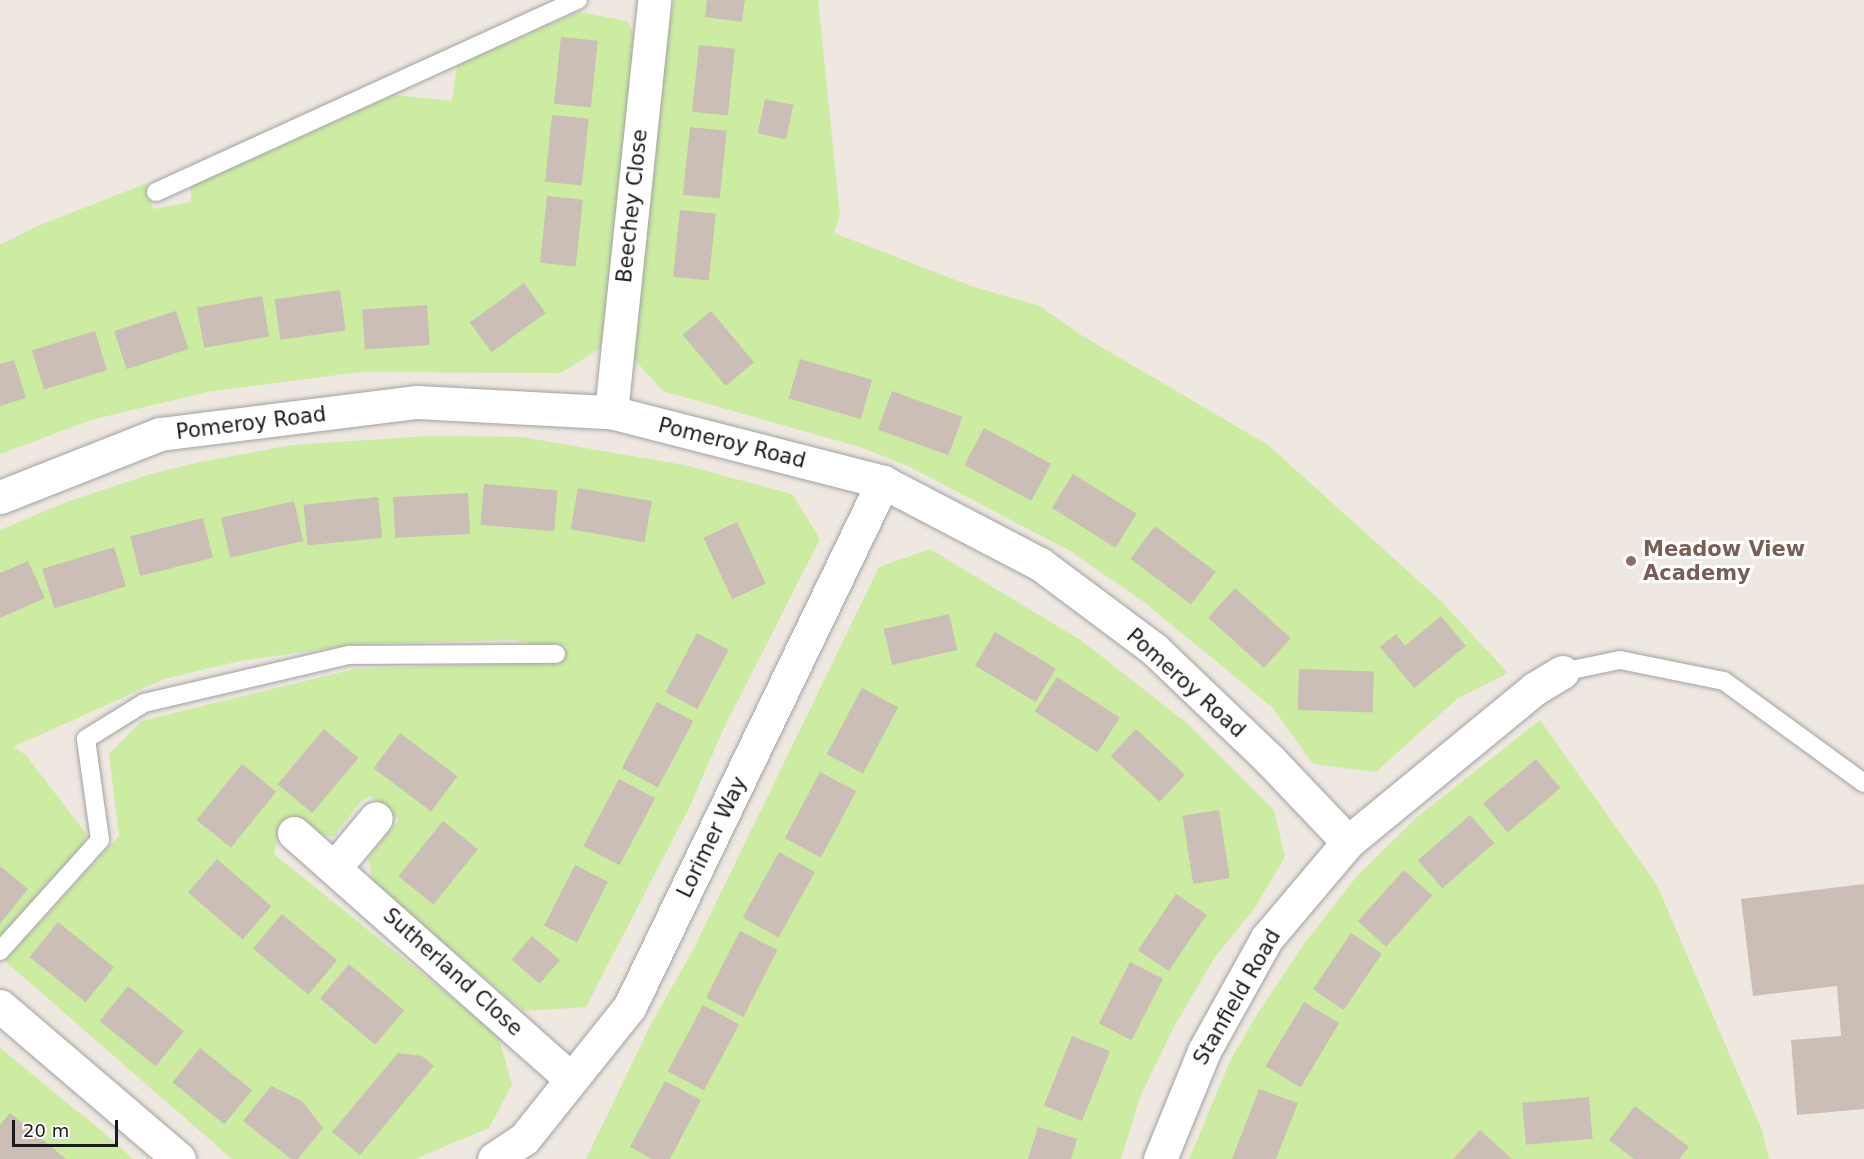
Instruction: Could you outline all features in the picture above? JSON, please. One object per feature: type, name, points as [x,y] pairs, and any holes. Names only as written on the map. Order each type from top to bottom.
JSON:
[{"type":"street","name":"Beechey Close","points":[[611,412],[654,0]]},
{"type":"street","name":"Pomeroy Road","points":[[0,497],[160,434],[417,402],[611,412],[883,482],[1040,564],[1154,649],[1271,761],[1348,842]]},
{"type":"street","name":"Lorimer Way","points":[[494,1159],[524,1139],[570,1078],[630,1006],[883,482]]},
{"type":"street","name":"Stanfield Road","points":[[1160,1159],[1204,1051],[1267,938],[1348,842],[1534,689],[1562,672]]},
{"type":"street","points":[[336,866],[376,818]]},
{"type":"street","name":"Sutherland Close","points":[[294,832],[336,866],[570,1078]]},
{"type":"street","points":[[0,1006],[180,1159]]},
{"type":"lane","points":[[156,192],[578,0]]},
{"type":"lane","points":[[0,951],[100,840],[86,739],[144,703],[349,655],[556,654]]},
{"type":"lane","points":[[1562,672],[1620,660],[1724,681],[1864,783]]},
{"type":"green space","points":[[674,0],[818,0],[840,214],[834,233],[974,287],[1040,306],[1081,335],[1268,445],[1441,601],[1508,673],[1458,698],[1376,772],[1313,764],[1273,708],[1144,602],[1070,551],[908,466],[860,447],[663,391],[631,356],[656,150],[657,111]]},
{"type":"green space","points":[[579,12],[627,21],[638,42],[601,348],[561,373],[360,372],[207,392],[91,420],[0,454],[0,245],[33,228],[147,183],[153,209],[191,202],[190,177],[207,176],[253,159],[394,95],[452,101],[457,65]]},
{"type":"green space","points":[[429,436],[522,437],[684,465],[792,494],[820,539],[723,730],[690,806],[586,1007],[524,1011],[374,884],[368,858],[399,820],[370,796],[360,802],[334,837],[307,831],[293,821],[277,839],[274,854],[498,1035],[512,1085],[489,1128],[415,1159],[232,1159],[5,961],[119,836],[109,754],[142,721],[354,669],[553,662],[567,646],[548,647],[514,640],[359,644],[240,661],[164,679],[13,747],[26,755],[87,835],[79,852],[0,942],[0,530],[64,503],[151,474],[200,462],[292,445]]},
{"type":"green space","points":[[930,549],[1082,641],[1188,724],[1274,810],[1285,857],[1254,909],[1215,957],[1174,1027],[1140,1097],[1121,1159],[586,1159],[652,1022],[694,948],[879,567]]},
{"type":"green space","points":[[1540,720],[1657,885],[1762,1130],[1769,1159],[1189,1159],[1231,1059],[1258,1013],[1304,944],[1357,876],[1417,817]]},
{"type":"green space","points":[[0,1048],[103,1132],[133,1159],[0,1159]]},
{"type":"building","points":[[707,0],[745,0],[742,22],[705,17]]},
{"type":"building","points":[[561,37],[598,41],[591,108],[554,104]]},
{"type":"building","points":[[699,45],[735,49],[728,115],[692,112]]},
{"type":"building","points":[[765,99],[793,105],[786,139],[758,133]]},
{"type":"building","points":[[552,115],[589,119],[582,186],[545,182]]},
{"type":"building","points":[[690,127],[727,131],[720,198],[683,195]]},
{"type":"building","points":[[547,196],[583,200],[576,266],[540,263]]},
{"type":"building","points":[[680,210],[716,214],[709,280],[673,277]]},
{"type":"building","points":[[524,283],[546,313],[492,352],[470,322]]},
{"type":"building","points":[[340,290],[346,331],[280,340],[275,299]]},
{"type":"building","points":[[262,296],[269,336],[204,348],[197,307]]},
{"type":"building","points":[[427,305],[430,345],[365,349],[362,310]]},
{"type":"building","points":[[176,311],[188,349],[127,369],[114,331]]},
{"type":"building","points":[[711,311],[754,362],[726,386],[683,335]]},
{"type":"building","points":[[95,331],[107,370],[44,390],[32,350]]},
{"type":"building","points":[[800,359],[872,380],[861,419],[789,398]]},
{"type":"building","points":[[14,360],[26,398],[0,406],[0,364]]},
{"type":"building","points":[[892,391],[962,417],[948,455],[878,430]]},
{"type":"building","points":[[984,428],[1051,464],[1031,501],[964,465]]},
{"type":"building","points":[[1073,474],[1137,514],[1115,548],[1052,508]]},
{"type":"building","points":[[484,484],[558,490],[554,531],[480,525]]},
{"type":"building","points":[[578,488],[652,501],[645,542],[571,529]]},
{"type":"building","points":[[468,493],[470,534],[395,538],[393,497]]},
{"type":"building","points":[[378,497],[382,538],[308,546],[303,505]]},
{"type":"building","points":[[294,501],[303,541],[230,558],[221,518]]},
{"type":"building","points":[[203,518],[213,558],[140,576],[130,536]]},
{"type":"building","points":[[737,522],[766,584],[732,599],[703,538]]},
{"type":"building","points":[[1155,526],[1216,572],[1191,604],[1130,559]]},
{"type":"building","points":[[114,547],[126,586],[54,608],[42,569]]},
{"type":"building","points":[[28,561],[45,598],[0,618],[0,573]]},
{"type":"building","points":[[1235,588],[1291,638],[1264,668],[1208,618]]},
{"type":"building","points":[[949,614],[957,650],[892,665],[884,629]]},
{"type":"building","points":[[1441,616],[1466,646],[1414,688],[1380,647],[1396,634],[1405,646]]},
{"type":"building","points":[[995,632],[1056,669],[1036,702],[975,665]]},
{"type":"building","points":[[697,633],[729,650],[697,709],[666,692]]},
{"type":"building","points":[[1299,669],[1374,672],[1373,713],[1298,710]]},
{"type":"building","points":[[1057,677],[1120,718],[1098,752],[1035,711]]},
{"type":"building","points":[[862,688],[898,707],[863,773],[827,754]]},
{"type":"building","points":[[657,702],[693,721],[658,787],[622,768]]},
{"type":"building","points":[[324,729],[358,758],[312,813],[278,784]]},
{"type":"building","points":[[1136,729],[1185,775],[1160,802],[1111,756]]},
{"type":"building","points":[[400,733],[458,776],[431,811],[374,768]]},
{"type":"building","points":[[1536,759],[1560,788],[1508,832],[1483,803]]},
{"type":"building","points":[[242,764],[276,792],[231,848],[197,820]]},
{"type":"building","points":[[820,772],[856,791],[821,857],[785,838]]},
{"type":"building","points":[[619,779],[655,798],[620,865],[583,846]]},
{"type":"building","points":[[1219,810],[1230,878],[1193,884],[1182,816]]},
{"type":"building","points":[[1470,815],[1494,843],[1442,888],[1418,860]]},
{"type":"building","points":[[443,821],[478,849],[433,904],[398,876]]},
{"type":"building","points":[[779,852],[815,872],[778,937],[743,918]]},
{"type":"building","points":[[217,859],[271,906],[242,939],[188,892]]},
{"type":"building","points":[[575,865],[608,882],[577,942],[544,926]]},
{"type":"building","points":[[0,866],[28,889],[0,924]]},
{"type":"building","points":[[1404,870],[1432,895],[1386,947],[1358,921]]},
{"type":"building","points":[[1864,884],[1864,1109],[1797,1115],[1791,1040],[1841,1036],[1837,986],[1753,996],[1741,899]]},
{"type":"building","points":[[1176,894],[1207,915],[1169,971],[1138,950]]},
{"type":"building","points":[[282,914],[337,960],[308,995],[253,948]]},
{"type":"building","points":[[58,922],[114,967],[86,1002],[30,957]]},
{"type":"building","points":[[740,931],[777,950],[743,1017],[706,998]]},
{"type":"building","points":[[1351,933],[1382,954],[1344,1010],[1313,989]]},
{"type":"building","points":[[532,936],[560,960],[540,984],[512,959]]},
{"type":"building","points":[[1130,962],[1163,979],[1132,1040],[1099,1023]]},
{"type":"building","points":[[349,964],[404,1010],[375,1045],[320,998]]},
{"type":"building","points":[[128,986],[184,1031],[156,1066],[100,1021]]},
{"type":"building","points":[[1304,1002],[1339,1023],[1301,1087],[1265,1066]]},
{"type":"building","points":[[703,1005],[739,1024],[704,1090],[668,1071]]},
{"type":"building","points":[[1072,1036],[1110,1051],[1082,1121],[1044,1106]]},
{"type":"building","points":[[200,1048],[252,1090],[224,1124],[172,1082]]},
{"type":"building","points":[[398,1053],[422,1056],[434,1066],[360,1155],[332,1132]]},
{"type":"building","points":[[665,1081],[701,1100],[670,1159],[652,1159],[630,1147]]},
{"type":"building","points":[[271,1086],[302,1101],[323,1128],[298,1159],[291,1159],[243,1121]]},
{"type":"building","points":[[1259,1089],[1298,1103],[1276,1159],[1232,1159]]},
{"type":"building","points":[[1589,1097],[1593,1139],[1526,1145],[1522,1103]]},
{"type":"building","points":[[1635,1106],[1689,1147],[1679,1159],[1634,1159],[1609,1140]]},
{"type":"building","points":[[10,1113],[66,1159],[0,1159],[0,1125]]},
{"type":"building","points":[[1038,1127],[1077,1139],[1071,1159],[1028,1159]]},
{"type":"building","points":[[1480,1130],[1512,1159],[1453,1159]]},
{"type":"place","name":"Meadow View Academy","points":[[1631,561]]}]
